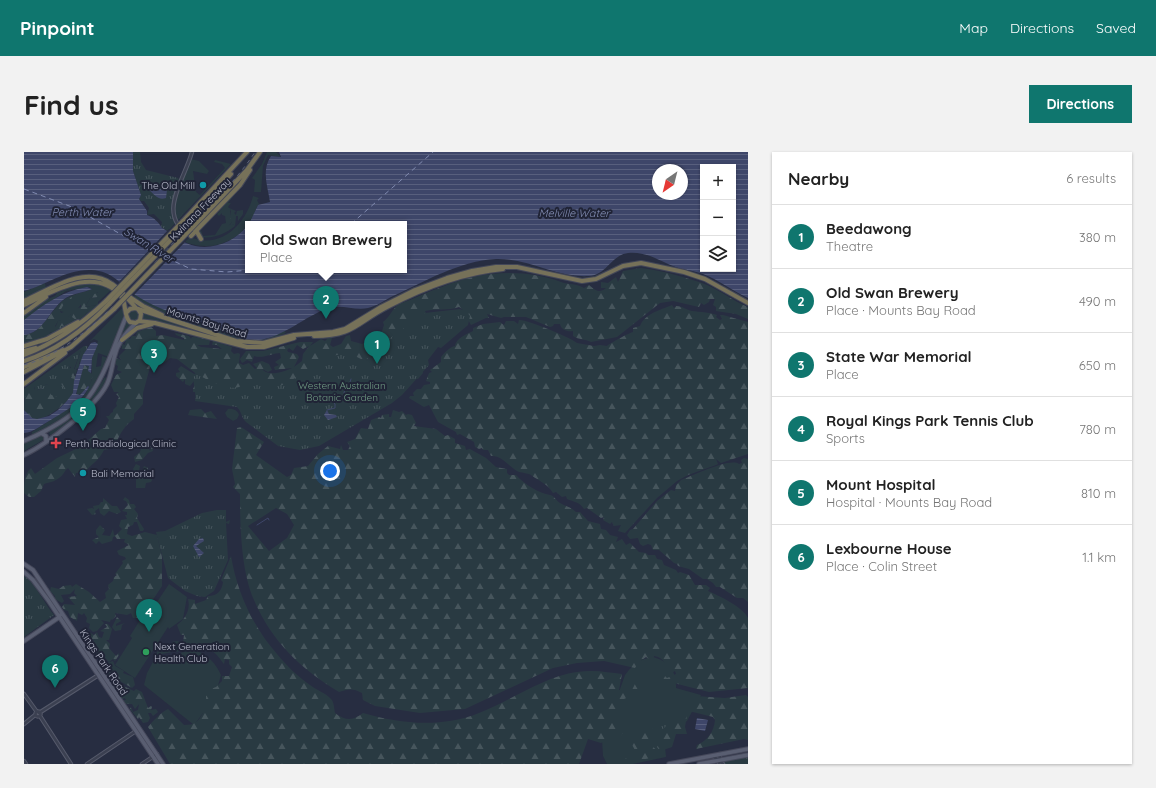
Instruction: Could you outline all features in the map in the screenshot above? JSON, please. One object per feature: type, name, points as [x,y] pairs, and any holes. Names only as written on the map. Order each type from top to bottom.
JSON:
[{"type":"highway","name":"Kwinana Freeway","points":[[107,302],[184,222],[238,164],[247,152]]},
{"type":"highway","name":"Kwinana Freeway","points":[[78,342],[114,309],[244,174],[260,152]]},
{"type":"highway","points":[[191,236],[198,232],[240,185],[255,159]]},
{"type":"highway","points":[[198,232],[198,236],[201,238]]},
{"type":"highway","name":"Mounts Bay Road","points":[[137,308],[236,341],[256,344],[270,342],[298,334],[338,331],[352,326],[403,296],[428,285],[472,272],[507,266],[530,268],[582,281],[596,279],[623,266],[648,264],[705,279],[748,305]]},
{"type":"highway","name":"Mounts Bay Road","points":[[138,322],[166,326],[247,347],[264,346],[298,337],[334,335],[348,331],[386,307],[442,282],[505,269],[533,271],[570,282],[589,283],[602,279],[624,268],[638,266],[648,267],[702,281],[748,305]]},
{"type":"highway","points":[[24,301],[79,278],[100,278],[114,284],[143,306],[202,330]]},
{"type":"highway","points":[[24,313],[50,295],[66,287],[84,282]]},
{"type":"highway","points":[[24,305],[65,286],[84,282],[98,282],[121,296],[126,314],[131,322],[138,322],[142,316],[137,308],[114,284]]},
{"type":"highway","points":[[24,355],[55,340],[107,302]]},
{"type":"highway","points":[[24,362],[74,334],[107,302]]},
{"type":"highway","points":[[126,314],[130,308],[137,308]]},
{"type":"highway","points":[[24,346],[35,344],[55,336],[91,315]]},
{"type":"highway","points":[[122,340],[130,332],[143,326],[166,326]]},
{"type":"highway","points":[[24,351],[55,340]]},
{"type":"highway","points":[[24,383],[42,371],[78,342]]},
{"type":"highway","points":[[24,367],[78,342]]},
{"type":"highway","points":[[24,372],[71,347]]},
{"type":"main road","points":[[24,441],[48,429],[77,410],[89,397],[126,314]]},
{"type":"main road","points":[[24,455],[52,438],[93,403],[109,380],[116,352],[122,340],[138,322]]},
{"type":"main road","points":[[97,382],[105,376],[109,380]]},
{"type":"main road","points":[[48,429],[48,434],[52,438]]},
{"type":"main road","points":[[41,433],[46,436],[46,442]]},
{"type":"main road","name":"Kings Park Road","points":[[24,564],[32,569],[104,676],[138,730]]},
{"type":"main road","name":"Kings Park Road","points":[[25,573],[35,582],[155,755],[164,764]]},
{"type":"main road","points":[[56,605],[58,617]]},
{"type":"main road","points":[[58,617],[68,622]]},
{"type":"main road","points":[[24,641],[58,617]]},
{"type":"main road","points":[[669,764],[748,749]]},
{"type":"main road","name":"Kings Park Road","points":[[155,755],[158,764]]},
{"type":"main road","points":[[699,764],[719,762],[748,755]]},
{"type":"street","points":[[191,236],[180,228],[173,214],[174,199],[183,179],[192,152]]},
{"type":"street","points":[[98,668],[98,674]]},
{"type":"street","points":[[98,674],[104,676]]},
{"type":"street","points":[[24,724],[98,674]]},
{"type":"street","points":[[24,694],[71,764]]},
{"type":"street","points":[[87,764],[138,730]]},
{"type":"street","points":[[719,762],[720,754]]},
{"type":"street","points":[[142,764],[155,755]]},
{"type":"street","points":[[713,756],[723,764]]},
{"type":"street","points":[[24,760],[26,764]]},
{"type":"green space","points":[[133,152],[140,152],[141,162],[146,170],[178,178],[180,181],[172,207],[175,223],[168,231],[161,227],[162,222],[154,214],[147,215],[149,208],[144,201],[139,199],[141,195],[133,171]]},
{"type":"green space","points":[[267,152],[276,152],[281,157],[268,155],[263,166],[261,192],[254,192],[255,180],[252,178],[262,164]]},
{"type":"green space","points":[[191,159],[199,161],[209,171],[207,174],[193,171],[196,192],[200,195],[225,168],[222,164],[214,162],[215,160],[231,164],[177,221],[175,213],[176,198]]},
{"type":"green space","points":[[251,174],[228,203],[231,203],[228,207],[231,209],[230,212],[232,222],[226,229],[233,224],[235,226],[219,235],[201,237],[199,233],[201,230],[203,236],[215,235],[222,224],[226,223],[225,216],[222,215],[222,213],[219,216],[217,214]]},
{"type":"green space","points":[[253,196],[259,198],[257,200],[259,204],[251,221],[245,221],[245,229],[230,240],[213,246],[194,245],[185,242],[190,237],[201,240],[212,240],[222,237],[238,225],[250,206]]},
{"type":"green space","points":[[181,201],[187,201],[187,206],[179,219],[176,211],[179,209],[176,204]]},
{"type":"green space","points":[[231,209],[236,211],[234,213],[236,215],[237,211],[243,210],[243,214],[238,221],[238,216],[236,216],[235,226],[233,224],[229,229],[226,229],[225,226],[230,225],[232,222],[230,221]]},
{"type":"green space","points":[[641,268],[649,269],[691,279],[707,285],[748,307],[748,319],[736,314],[716,311],[716,307],[713,305],[715,299],[710,299],[709,302],[704,305],[701,303],[699,307],[673,301],[660,303],[617,337],[591,342],[573,336],[573,331],[565,330],[560,324],[554,324],[550,327],[526,317],[501,318],[487,314],[489,318],[471,325],[462,309],[459,307],[425,311],[428,317],[428,367],[422,369],[423,373],[418,379],[415,378],[390,404],[323,383],[232,394],[199,376],[177,359],[170,358],[165,362],[150,367],[143,393],[143,404],[134,414],[134,419],[124,428],[116,443],[111,448],[104,450],[100,457],[86,471],[82,469],[82,472],[76,473],[75,477],[68,468],[62,476],[54,481],[44,484],[41,491],[34,497],[29,497],[24,493],[24,483],[31,468],[35,474],[57,458],[80,447],[101,429],[105,428],[109,420],[106,416],[109,416],[113,412],[117,406],[116,403],[119,397],[116,394],[119,392],[114,392],[111,385],[116,375],[122,372],[117,370],[118,366],[115,364],[116,358],[121,360],[119,356],[126,349],[122,349],[122,344],[125,345],[126,338],[130,339],[132,336],[136,336],[137,332],[151,327],[156,331],[156,336],[163,335],[184,340],[184,338],[176,335],[175,333],[189,336],[191,339],[192,337],[206,338],[210,341],[209,345],[197,345],[201,347],[222,349],[217,345],[212,345],[213,341],[232,347],[231,351],[234,354],[240,354],[239,363],[243,365],[249,363],[255,369],[257,368],[253,364],[262,361],[269,364],[272,370],[268,372],[262,369],[268,373],[276,373],[292,368],[275,370],[274,367],[279,365],[275,362],[281,358],[280,353],[261,357],[254,356],[252,362],[247,360],[242,363],[240,359],[246,351],[263,351],[300,342],[313,342],[310,346],[321,339],[325,341],[328,338],[332,338],[330,345],[333,347],[341,344],[346,336],[350,335],[351,341],[362,344],[381,334],[384,325],[383,322],[399,304],[431,291],[471,278],[502,273],[517,273],[547,278],[578,285],[584,288],[589,285],[595,290],[601,291],[606,288],[601,288],[601,282],[608,283],[616,277],[618,282],[623,271]],"holes":[[[297,345],[303,349],[309,346],[303,354],[302,361],[294,367],[299,357],[297,354],[288,352],[287,350],[289,348],[293,351]]]},
{"type":"green space","points":[[45,283],[46,288],[24,299],[24,292]]},
{"type":"green space","points":[[89,283],[103,285],[111,290],[98,302],[98,305],[85,307],[90,298],[98,297],[98,292],[89,297],[82,303],[72,317],[79,313],[80,310],[89,309],[85,315],[88,313],[75,323],[35,343],[38,338],[53,332],[58,321],[61,320],[61,326],[64,325],[66,318],[71,314],[60,311],[65,301],[58,305],[70,296],[92,289],[89,287],[66,291],[24,320],[24,314],[55,296],[57,293],[80,284]]},
{"type":"green space","points":[[99,292],[98,297],[90,298],[85,307],[98,305],[85,315],[88,310],[80,310],[81,317],[76,320],[72,317],[76,309],[81,307],[81,303],[89,296]]},
{"type":"green space","points":[[135,294],[143,300],[161,308],[239,337],[262,340],[284,330],[286,333],[262,341],[249,341],[234,338],[196,327],[160,312],[134,298]]},
{"type":"green space","points":[[72,297],[70,303],[64,304],[60,311],[61,313],[70,310],[67,313],[72,313],[67,318],[70,319],[66,322],[68,323],[66,327],[61,326],[61,330],[59,327],[61,320],[58,321],[55,326],[58,331],[54,334],[50,332],[49,336],[39,338],[39,341],[24,344],[24,335],[32,333],[38,329],[59,305]]},
{"type":"green space","points":[[672,305],[674,308],[678,306],[692,311],[717,315],[716,317],[720,320],[722,319],[720,315],[723,315],[748,322],[748,454],[721,463],[716,459],[718,464],[688,475],[677,481],[657,498],[625,533],[618,531],[621,525],[614,526],[612,522],[610,524],[603,520],[604,517],[601,518],[587,508],[584,509],[579,504],[567,499],[566,496],[562,497],[556,492],[553,493],[546,485],[531,475],[517,471],[502,459],[491,456],[488,450],[475,447],[474,442],[460,434],[457,435],[456,432],[438,422],[429,405],[424,407],[409,398],[410,396],[414,396],[413,393],[417,389],[421,389],[424,385],[430,384],[430,382],[426,381],[429,373],[432,372],[430,370],[441,362],[441,357],[445,352],[455,346],[457,341],[465,335],[473,331],[473,328],[483,324],[500,322],[504,325],[506,321],[514,321],[518,324],[519,320],[550,330],[577,343],[594,346],[607,346],[633,332],[633,328],[640,326],[649,315]]},
{"type":"green space","points":[[124,306],[123,323],[109,357],[98,353],[96,367],[101,366],[102,356],[108,358],[87,396],[79,405],[59,421],[32,435],[32,432],[79,402],[86,393],[92,379],[92,358],[98,341],[94,339],[89,342]]},
{"type":"green space","points":[[134,309],[138,311],[140,315],[138,319],[134,321],[130,319],[128,315],[130,311]]},
{"type":"green space","name":"Western Australian Botanic Garden","points":[[460,309],[466,311],[470,316],[468,325],[441,348],[438,347],[428,360],[429,365],[402,395],[392,403],[319,446],[300,450],[278,446],[246,422],[237,407],[195,401],[195,373],[223,386],[235,388],[253,379],[283,385],[331,356],[349,353],[361,359],[366,359],[375,354],[386,341],[425,313]]},
{"type":"green space","points":[[143,313],[234,342],[142,320]]},
{"type":"green space","points":[[126,320],[133,324],[117,344],[117,343]]},
{"type":"green space","points":[[84,346],[88,346],[80,364],[79,360],[84,352],[81,350],[74,369],[77,370],[75,376],[74,372],[71,370],[71,367],[67,366],[69,369],[67,372],[72,376],[71,378],[75,379],[74,381],[68,381],[67,385],[64,380],[60,382],[66,391],[72,390],[74,385],[70,397],[64,392],[61,395],[63,399],[55,396],[59,391],[57,390],[55,394],[51,395],[48,385],[45,384],[48,389],[46,390],[42,388],[37,390],[44,393],[43,397],[40,394],[33,396],[31,392],[35,389],[35,386],[32,386],[33,389],[29,390],[29,393],[25,393],[26,398],[24,398],[24,389]]},
{"type":"green space","points":[[83,349],[84,353],[79,360],[79,367],[74,371],[81,350]]},
{"type":"green space","points":[[68,365],[76,377],[73,393],[69,398],[56,410],[40,419],[33,419],[27,416],[24,409],[25,393],[29,393],[29,389],[32,389],[32,386],[35,386],[34,391],[36,394],[41,393],[37,390],[46,387],[45,384],[48,385],[54,392]]},
{"type":"green space","points":[[84,365],[89,366],[89,371],[93,375],[89,387],[88,386],[82,393],[77,395],[77,389]]},
{"type":"green space","points":[[181,366],[199,377],[199,392],[193,392],[196,383],[194,381],[190,386],[185,384],[185,379],[183,382],[176,376],[176,373],[180,372],[178,369]]},
{"type":"green space","points":[[105,377],[107,380],[103,387],[82,412],[64,427],[50,435],[49,431],[80,410]]},
{"type":"green space","points":[[201,409],[205,413],[211,411],[217,419],[188,415],[190,410]]},
{"type":"green space","points":[[228,409],[233,409],[237,412],[239,415],[237,419],[233,421],[227,417],[225,413]]},
{"type":"green space","points":[[393,410],[399,412],[402,411],[406,415],[412,415],[416,423],[414,426],[436,429],[445,436],[448,435],[455,439],[455,443],[465,446],[466,450],[470,449],[486,458],[496,467],[507,469],[507,473],[509,475],[516,475],[532,488],[554,497],[557,501],[576,512],[580,512],[588,521],[600,524],[601,529],[606,530],[610,535],[618,537],[616,542],[622,539],[626,545],[630,543],[639,552],[646,553],[648,555],[655,555],[657,559],[662,560],[664,565],[676,570],[678,573],[680,572],[689,575],[695,585],[706,585],[710,588],[708,591],[741,609],[748,618],[748,688],[709,692],[658,679],[659,674],[664,675],[667,678],[676,674],[675,671],[670,674],[665,662],[654,656],[653,662],[646,657],[638,663],[635,668],[604,661],[577,663],[553,668],[465,709],[420,713],[375,706],[363,700],[362,693],[356,690],[345,690],[339,692],[325,683],[289,653],[269,629],[254,600],[246,576],[242,548],[240,494],[233,487],[235,484],[232,469],[237,428],[241,427],[264,442],[256,455],[287,477],[291,475],[294,468],[308,466],[318,454],[328,446],[340,449],[341,445],[343,450],[348,450],[350,446],[347,442],[355,439],[361,428],[368,429],[371,420],[379,417],[381,418],[382,415],[389,414],[389,417],[391,417]],"holes":[[[276,508],[287,514],[294,525],[287,538],[269,551],[248,526]]]},
{"type":"green space","points":[[41,435],[44,436],[45,439],[24,451],[24,442]]},
{"type":"green space","points":[[147,446],[151,446],[149,449],[150,451],[152,447],[153,451],[148,453],[142,460],[135,462],[134,457],[140,452],[141,449],[145,449]]},
{"type":"green space","points":[[744,458],[748,459],[748,602],[743,598],[737,598],[720,587],[716,587],[707,579],[703,579],[689,569],[678,566],[659,550],[653,550],[651,545],[648,544],[643,546],[640,544],[638,538],[630,539],[627,535],[657,501],[671,490],[675,491],[676,485],[681,480],[720,465],[728,463],[742,463],[741,460]]},
{"type":"green space","points":[[136,464],[140,466],[139,471],[142,471],[144,466],[148,468],[145,479],[151,478],[152,480],[151,482],[146,483],[145,488],[136,488],[136,474],[133,469]]},
{"type":"green space","points":[[125,497],[129,500],[130,504],[134,504],[136,507],[134,509],[138,514],[137,518],[144,529],[143,531],[140,531],[137,522],[134,522],[133,525],[128,527],[127,534],[132,536],[145,532],[157,535],[162,557],[162,586],[148,607],[143,610],[141,609],[141,618],[133,618],[131,613],[127,615],[115,613],[116,616],[112,620],[111,619],[110,622],[101,620],[104,623],[97,631],[93,632],[89,628],[90,624],[86,622],[87,618],[84,613],[82,615],[78,613],[77,621],[70,617],[68,611],[64,610],[62,607],[64,604],[75,605],[68,597],[77,596],[74,593],[75,589],[70,594],[61,595],[64,601],[62,603],[55,599],[55,596],[50,591],[51,587],[59,589],[63,586],[71,585],[72,587],[76,584],[89,592],[100,602],[106,598],[105,593],[109,589],[108,585],[117,575],[115,574],[123,563],[122,561],[126,559],[125,557],[119,555],[117,551],[129,545],[124,542],[125,539],[117,539],[115,536],[113,537],[112,541],[102,544],[99,541],[96,544],[92,540],[99,537],[96,534],[96,530],[100,525],[105,530],[102,535],[110,536],[113,529],[114,535],[116,535],[122,529],[119,526],[121,520],[127,519],[125,515],[127,515],[127,512],[122,511],[128,505],[126,501],[123,500]]},
{"type":"green space","points":[[103,498],[112,506],[117,506],[121,512],[117,514],[109,511],[104,516],[100,513],[99,508],[95,511],[96,514],[92,515],[87,509],[94,509],[93,506],[99,505],[103,502]]},
{"type":"green space","points":[[226,510],[226,522],[230,520],[229,524],[226,523],[228,560],[214,591],[205,597],[197,596],[185,591],[168,578],[156,532],[165,531],[202,513]]},
{"type":"green space","points":[[231,556],[237,583],[247,608],[253,621],[268,644],[297,675],[331,699],[335,713],[342,718],[352,719],[363,713],[406,722],[421,723],[450,721],[479,713],[548,680],[577,672],[596,671],[622,674],[619,690],[632,690],[635,684],[639,684],[641,693],[634,697],[624,698],[631,701],[620,709],[618,723],[626,729],[616,742],[612,736],[601,743],[588,739],[579,764],[170,764],[148,727],[160,714],[168,709],[184,725],[196,722],[203,713],[198,713],[206,700],[206,696],[211,693],[208,690],[216,687],[222,681],[222,676],[229,676],[232,667],[229,664],[229,660],[225,659],[224,664],[211,650],[202,647],[199,644],[194,645],[193,648],[180,650],[177,652],[172,642],[177,641],[183,643],[184,635],[181,635],[177,625],[187,614],[189,607],[188,599],[195,600],[195,604],[206,600],[208,596],[219,592],[222,588],[223,582],[221,580]]},
{"type":"green space","points":[[24,576],[28,578],[54,615],[24,637]]},
{"type":"green space","points":[[169,584],[187,597],[183,619],[169,629],[168,627],[135,678],[115,665],[132,638],[130,636],[140,620],[147,617]]},
{"type":"green space","points":[[117,617],[121,621],[116,624],[116,626],[125,623],[122,625],[121,630],[115,631],[112,627]]},
{"type":"green space","points":[[105,624],[108,624],[112,629],[109,640],[106,640],[110,644],[109,648],[116,656],[119,653],[115,661],[113,659],[109,662],[106,659],[101,662],[97,654],[91,652],[91,648],[95,647],[92,645],[87,647],[84,641],[92,643],[95,639],[91,641],[89,639],[90,634],[86,636],[81,632],[86,630],[94,635],[97,632],[99,637],[102,638],[104,632],[100,631],[107,627]]},
{"type":"green space","points":[[173,647],[172,652],[157,655],[157,652],[165,648]]},
{"type":"green space","points":[[191,650],[201,653],[209,658],[221,675],[217,688],[210,701],[194,725],[144,685],[147,673],[154,660]]},
{"type":"green space","points":[[652,657],[658,658],[670,667],[675,676],[676,688],[701,695],[687,721],[672,731],[665,746],[666,757],[633,764],[607,764],[603,756],[602,740],[625,675],[630,668],[637,663]]},
{"type":"green space","points":[[113,661],[115,666],[124,671],[123,673],[133,677],[135,685],[132,688],[118,680],[117,683],[134,691],[136,689],[142,692],[148,708],[151,706],[151,710],[156,709],[158,712],[153,716],[151,713],[148,713],[150,718],[148,722],[143,723],[139,717],[138,719],[130,709],[131,707],[133,712],[138,710],[139,704],[135,709],[132,704],[126,704],[123,700],[126,700],[125,698],[122,699],[119,694],[121,691],[115,689],[106,675],[111,670],[107,672],[104,667],[107,663]]},
{"type":"green space","points":[[746,695],[748,697],[748,740],[744,739],[696,749],[697,745],[709,736],[715,720],[713,717],[689,711],[695,696],[725,698]]},
{"type":"green space","points":[[679,710],[678,716],[683,718],[685,714],[687,715],[685,727],[687,734],[676,734],[672,747],[660,751],[657,747],[659,744],[663,743],[653,735],[648,740],[653,739],[652,746],[660,753],[666,755],[630,762],[625,760],[627,756],[630,756],[635,750],[631,743],[648,727],[658,730],[666,729],[671,724],[672,713]]},
{"type":"green space","points":[[661,714],[669,715],[670,723],[663,729],[654,728],[651,722],[657,722]]},
{"type":"green space","points":[[748,757],[748,764],[724,764],[725,761]]},
{"type":"water","name":"Melville Water","points":[[24,152],[133,152],[133,171],[141,195],[139,199],[147,211],[147,215],[156,220],[162,228],[186,243],[194,246],[203,247],[220,244],[236,237],[245,228],[245,273],[407,273],[407,221],[250,221],[258,205],[270,202],[266,167],[271,156],[281,157],[279,152],[748,152],[748,298],[715,279],[703,274],[676,267],[640,253],[628,253],[617,257],[605,269],[595,275],[589,276],[565,274],[520,262],[496,259],[456,268],[430,278],[371,307],[363,309],[339,307],[329,308],[320,311],[276,335],[258,340],[251,340],[232,335],[206,324],[162,309],[137,296],[106,273],[82,270],[24,291]]},
{"type":"water","points":[[152,185],[159,189],[167,190],[166,198],[161,199],[154,195],[149,190]]},
{"type":"water","points":[[87,287],[92,289],[73,294],[66,298],[58,305],[41,326],[31,333],[24,335],[24,320],[31,314],[61,295]]},
{"type":"water","points":[[95,342],[98,344],[92,358],[91,373],[88,371],[89,366],[84,365],[76,394],[80,395],[88,386],[89,387],[85,393],[66,411],[34,430],[24,433],[24,410],[32,418],[37,419],[49,416],[58,410],[73,393],[74,381],[83,355],[91,343]]},
{"type":"water","points":[[327,410],[329,414],[336,415],[337,417],[328,420],[324,415]]},
{"type":"water","points":[[203,538],[204,541],[196,546],[204,553],[199,557],[193,546],[199,539]]},
{"type":"water","points":[[697,718],[708,720],[705,731],[695,729]]},
{"type":"pier","points":[[169,229],[186,241],[133,296],[119,282]]},
{"type":"waterway","points":[[344,393],[345,389]]},
{"type":"waterway","points":[[327,410],[335,408],[335,404],[332,400],[340,396]]},
{"type":"waterway","points":[[257,525],[268,518],[269,520]]},
{"type":"ferry route","points":[[354,221],[433,152]]},
{"type":"ferry route","points":[[24,189],[72,207],[151,251]]},
{"type":"ferry route","points":[[167,258],[191,269],[227,272],[245,270]]},
{"type":"railway","points":[[24,365],[46,357],[68,344],[109,311],[220,196],[255,152]]},
{"type":"place","name":"The Old Mill","points":[[203,185]]},
{"type":"place","name":"Old Swan Brewery","points":[[326,319]]},
{"type":"place","name":"Beedawong","points":[[377,364]]},
{"type":"place","name":"State War Memorial","points":[[154,373]]},
{"type":"place","name":"Mount Hospital","points":[[83,431]]},
{"type":"place","name":"Perth Radiological Clinic","points":[[56,443]]},
{"type":"place","name":"Bali Memorial","points":[[83,473]]},
{"type":"place","name":"Royal Kings Park Tennis Club","points":[[149,632]]},
{"type":"place","name":"Next Generation Health Club","points":[[146,652]]},
{"type":"place","name":"Lexbourne House","points":[[55,688]]},
{"type":"water label","name":"Perth Water","points":[[82,212]]},
{"type":"water label","name":"Swan River","points":[[149,245]]}]
